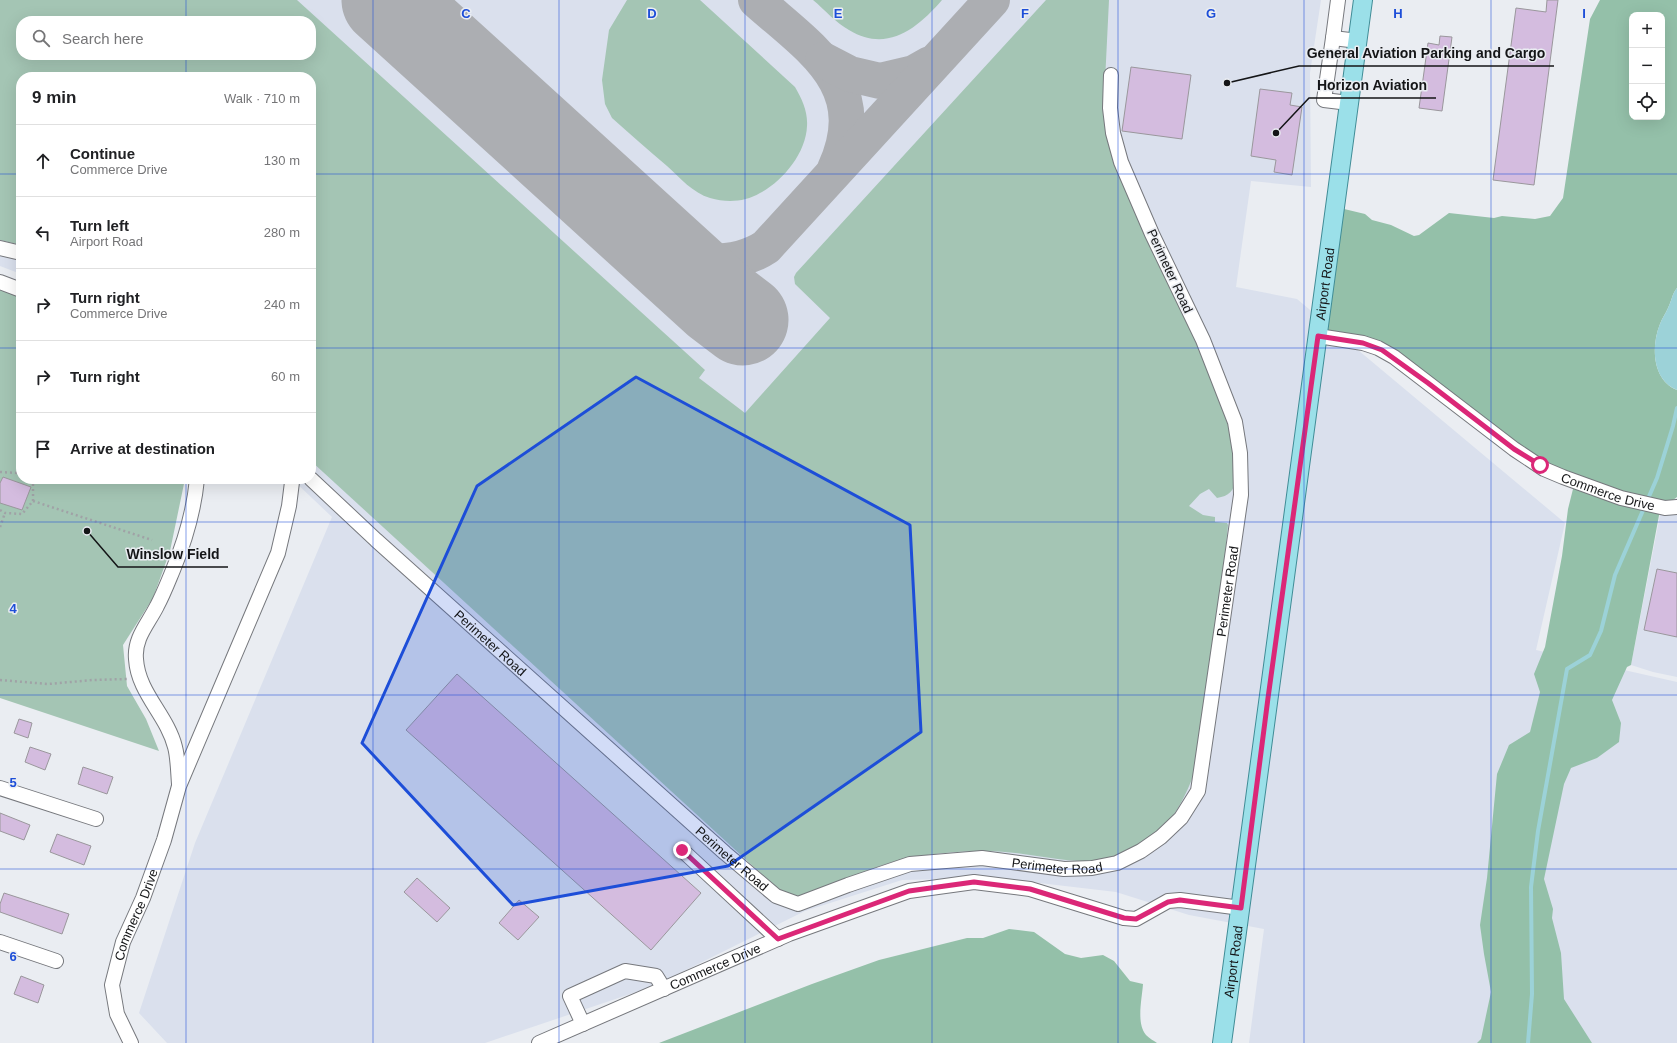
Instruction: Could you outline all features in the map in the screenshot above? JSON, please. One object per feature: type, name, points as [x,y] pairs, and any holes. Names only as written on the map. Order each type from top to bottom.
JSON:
[{"type":"main road","name":"Airport Road","points":[[1222,1043],[1363,0]]},
{"type":"street","points":[[1338,0],[1324,100],[1349,103]]},
{"type":"street","points":[[1333,38],[1358,41]]},
{"type":"street","name":"Perimeter Road","points":[[316,484],[376,540],[725,853],[776,896],[798,904],[910,864],[982,858],[1064,869],[1092,868],[1117,863],[1141,851],[1161,837],[1181,818],[1198,791],[1241,495],[1240,452],[1235,422],[1203,340],[1152,234],[1121,162],[1113,133],[1110,108],[1111,75]]},
{"type":"street","points":[[0,248],[16,252]]},
{"type":"street","points":[[0,282],[16,288]]},
{"type":"street","name":"Commerce Drive","points":[[1318,336],[1363,343],[1382,350],[1514,449],[1544,469],[1621,498],[1664,508],[1677,507]]},
{"type":"street","points":[[179,786],[176,747],[163,719],[139,679],[136,658],[137,640],[156,607],[173,570],[194,505],[196,484]]},
{"type":"street","points":[[179,786],[278,553],[289,506],[292,484]]},
{"type":"street","name":"Commerce Drive","points":[[131,1043],[118,1014],[112,985],[123,942],[143,898],[164,840],[179,786]]},
{"type":"street","points":[[0,788],[96,819]]},
{"type":"street","points":[[682,850],[778,939]]},
{"type":"street","name":"Commerce Drive","points":[[540,1043],[778,939],[909,891],[974,882],[1030,889],[1124,918],[1136,919],[1168,902],[1180,900],[1241,908]]},
{"type":"street","points":[[0,942],[56,961]]},
{"type":"street","points":[[583,1024],[570,996],[625,971],[656,976],[664,989]]},
{"type":"path","points":[[0,472],[16,474]]},
{"type":"path","points":[[0,510],[5,513],[22,514],[33,501],[33,484]]},
{"type":"path","points":[[33,501],[152,540]]},
{"type":"path","points":[[0,527],[5,513]]},
{"type":"path","points":[[0,680],[48,684],[93,680],[139,679]]},
{"type":"highlighted area","points":[[636,377],[910,525],[921,732],[728,866],[513,905],[362,743],[477,486]]},
{"type":"shaded area","points":[[0,0],[1321,0],[1310,73],[1311,187],[1251,181],[1236,287],[1297,299],[1565,523],[1536,650],[1677,682],[1677,1043],[1249,1043],[1264,929],[1189,915],[1116,892],[997,878],[902,880],[805,911],[654,986],[485,1043],[167,1043],[139,1013],[195,843],[332,517],[297,484],[316,484],[316,72],[16,72],[16,272],[0,266]]},
{"type":"shaded area","points":[[1677,508],[1677,677],[1653,672],[1631,665],[1661,510]]},
{"type":"green space","points":[[0,0],[297,0],[315,16],[16,16],[16,60],[316,60],[316,17],[705,370],[699,378],[745,413],[830,318],[795,284],[794,277],[796,273],[1046,0],[1109,0],[1104,102],[1231,423],[1236,479],[1234,487],[1225,496],[1217,498],[1209,489],[1200,494],[1189,506],[1203,515],[1215,517],[1215,522],[1227,523],[1228,525],[1219,615],[1197,767],[1186,793],[1178,808],[1162,828],[1140,844],[1127,851],[1102,860],[1063,860],[996,851],[948,853],[911,858],[889,863],[805,896],[792,898],[779,890],[316,466],[316,72],[16,72],[16,244],[0,240]]},
{"type":"green space","points":[[627,0],[700,0],[795,87],[805,111],[807,121],[806,136],[798,156],[792,165],[785,174],[769,188],[754,196],[736,201],[723,201],[704,196],[687,185],[612,118],[605,104],[602,80],[609,30]]},
{"type":"green space","points":[[813,0],[942,0],[932,11],[912,28],[889,38],[876,39],[863,37],[844,27]]},
{"type":"green space","points":[[1600,0],[1677,0],[1677,288],[1660,324],[1655,342],[1655,352],[1658,371],[1669,385],[1677,390],[1677,497],[1660,510],[1631,665],[1627,667],[1612,700],[1621,723],[1619,742],[1597,758],[1571,768],[1564,784],[1544,879],[1553,909],[1552,918],[1561,953],[1564,999],[1592,1043],[1477,1043],[1481,1039],[1491,992],[1480,925],[1487,878],[1497,774],[1509,745],[1530,732],[1540,692],[1534,674],[1545,647],[1562,556],[1568,509],[1574,485],[1547,470],[1383,350],[1320,337],[1340,208],[1365,214],[1372,220],[1391,225],[1414,236],[1419,235],[1449,213],[1494,218],[1502,216],[1535,219],[1550,216],[1563,198],[1590,19]]},
{"type":"green space","points":[[0,289],[16,294],[16,484],[184,484],[170,551],[153,598],[123,645],[127,686],[146,719],[159,751],[0,698]]},
{"type":"green space","points":[[1009,929],[1034,932],[1065,954],[1081,958],[1103,955],[1114,961],[1130,981],[1143,984],[1140,1011],[1141,1024],[1146,1035],[1157,1043],[659,1043],[879,960],[967,938],[983,938]]},
{"type":"water","points":[[1677,288],[1677,390],[1663,379],[1658,371],[1655,342],[1660,324]]},
{"type":"building","points":[[1547,0],[1558,0],[1534,185],[1493,180],[1516,8],[1546,12]]},
{"type":"building","points":[[1440,36],[1452,37],[1442,111],[1419,108],[1428,43],[1439,45]]},
{"type":"building","points":[[1131,67],[1191,75],[1182,139],[1122,131]]},
{"type":"building","points":[[1260,89],[1292,93],[1290,105],[1302,107],[1292,175],[1274,172],[1276,160],[1251,156]]},
{"type":"building","points":[[3,477],[16,482],[16,484],[23,484],[31,487],[22,510],[0,503],[0,483]]},
{"type":"building","points":[[1657,569],[1677,573],[1677,637],[1644,630]]},
{"type":"building","points":[[457,674],[701,893],[651,950],[406,730]]},
{"type":"building","points":[[19,719],[32,723],[28,738],[14,733]]},
{"type":"building","points":[[30,747],[51,754],[45,770],[25,762]]},
{"type":"building","points":[[83,767],[113,777],[107,794],[78,784]]},
{"type":"building","points":[[0,813],[30,825],[24,840],[0,831]]},
{"type":"building","points":[[57,834],[91,846],[84,865],[50,852]]},
{"type":"building","points":[[417,878],[450,908],[437,922],[404,892]]},
{"type":"building","points":[[4,893],[69,914],[62,934],[0,912],[0,904]]},
{"type":"building","points":[[519,900],[539,917],[518,940],[499,923]]},
{"type":"building","points":[[21,976],[44,985],[38,1003],[14,994]]},
{"type":"waterway","points":[[1528,1043],[1532,994],[1531,887],[1538,831],[1567,669],[1590,655],[1601,631],[1615,575],[1657,478],[1677,408]]},
{"type":"taxiway","points":[[756,0],[797,35],[815,53],[830,71],[841,92],[846,114],[845,140],[835,169]]},
{"type":"taxiway","points":[[670,257],[707,262],[732,260],[755,253],[766,247],[992,0]]},
{"type":"taxiway","points":[[823,60],[850,74],[880,81],[914,73],[930,64]]},
{"type":"runway","points":[[387,0],[718,301],[743,320]]},
{"type":"place","name":"General Aviation Parking and Cargo","points":[[1227,83]]},
{"type":"place","name":"Horizon Aviation","points":[[1276,133]]},
{"type":"place","name":"Winslow Field","points":[[87,531]]},
{"type":"route","points":[[682,850],[778,939],[909,891],[974,882],[1030,889],[1124,918],[1136,919],[1168,902],[1180,900],[1198,901],[1241,908],[1268,698],[1318,336],[1363,343],[1382,350],[1514,449],[1540,465]]}]
